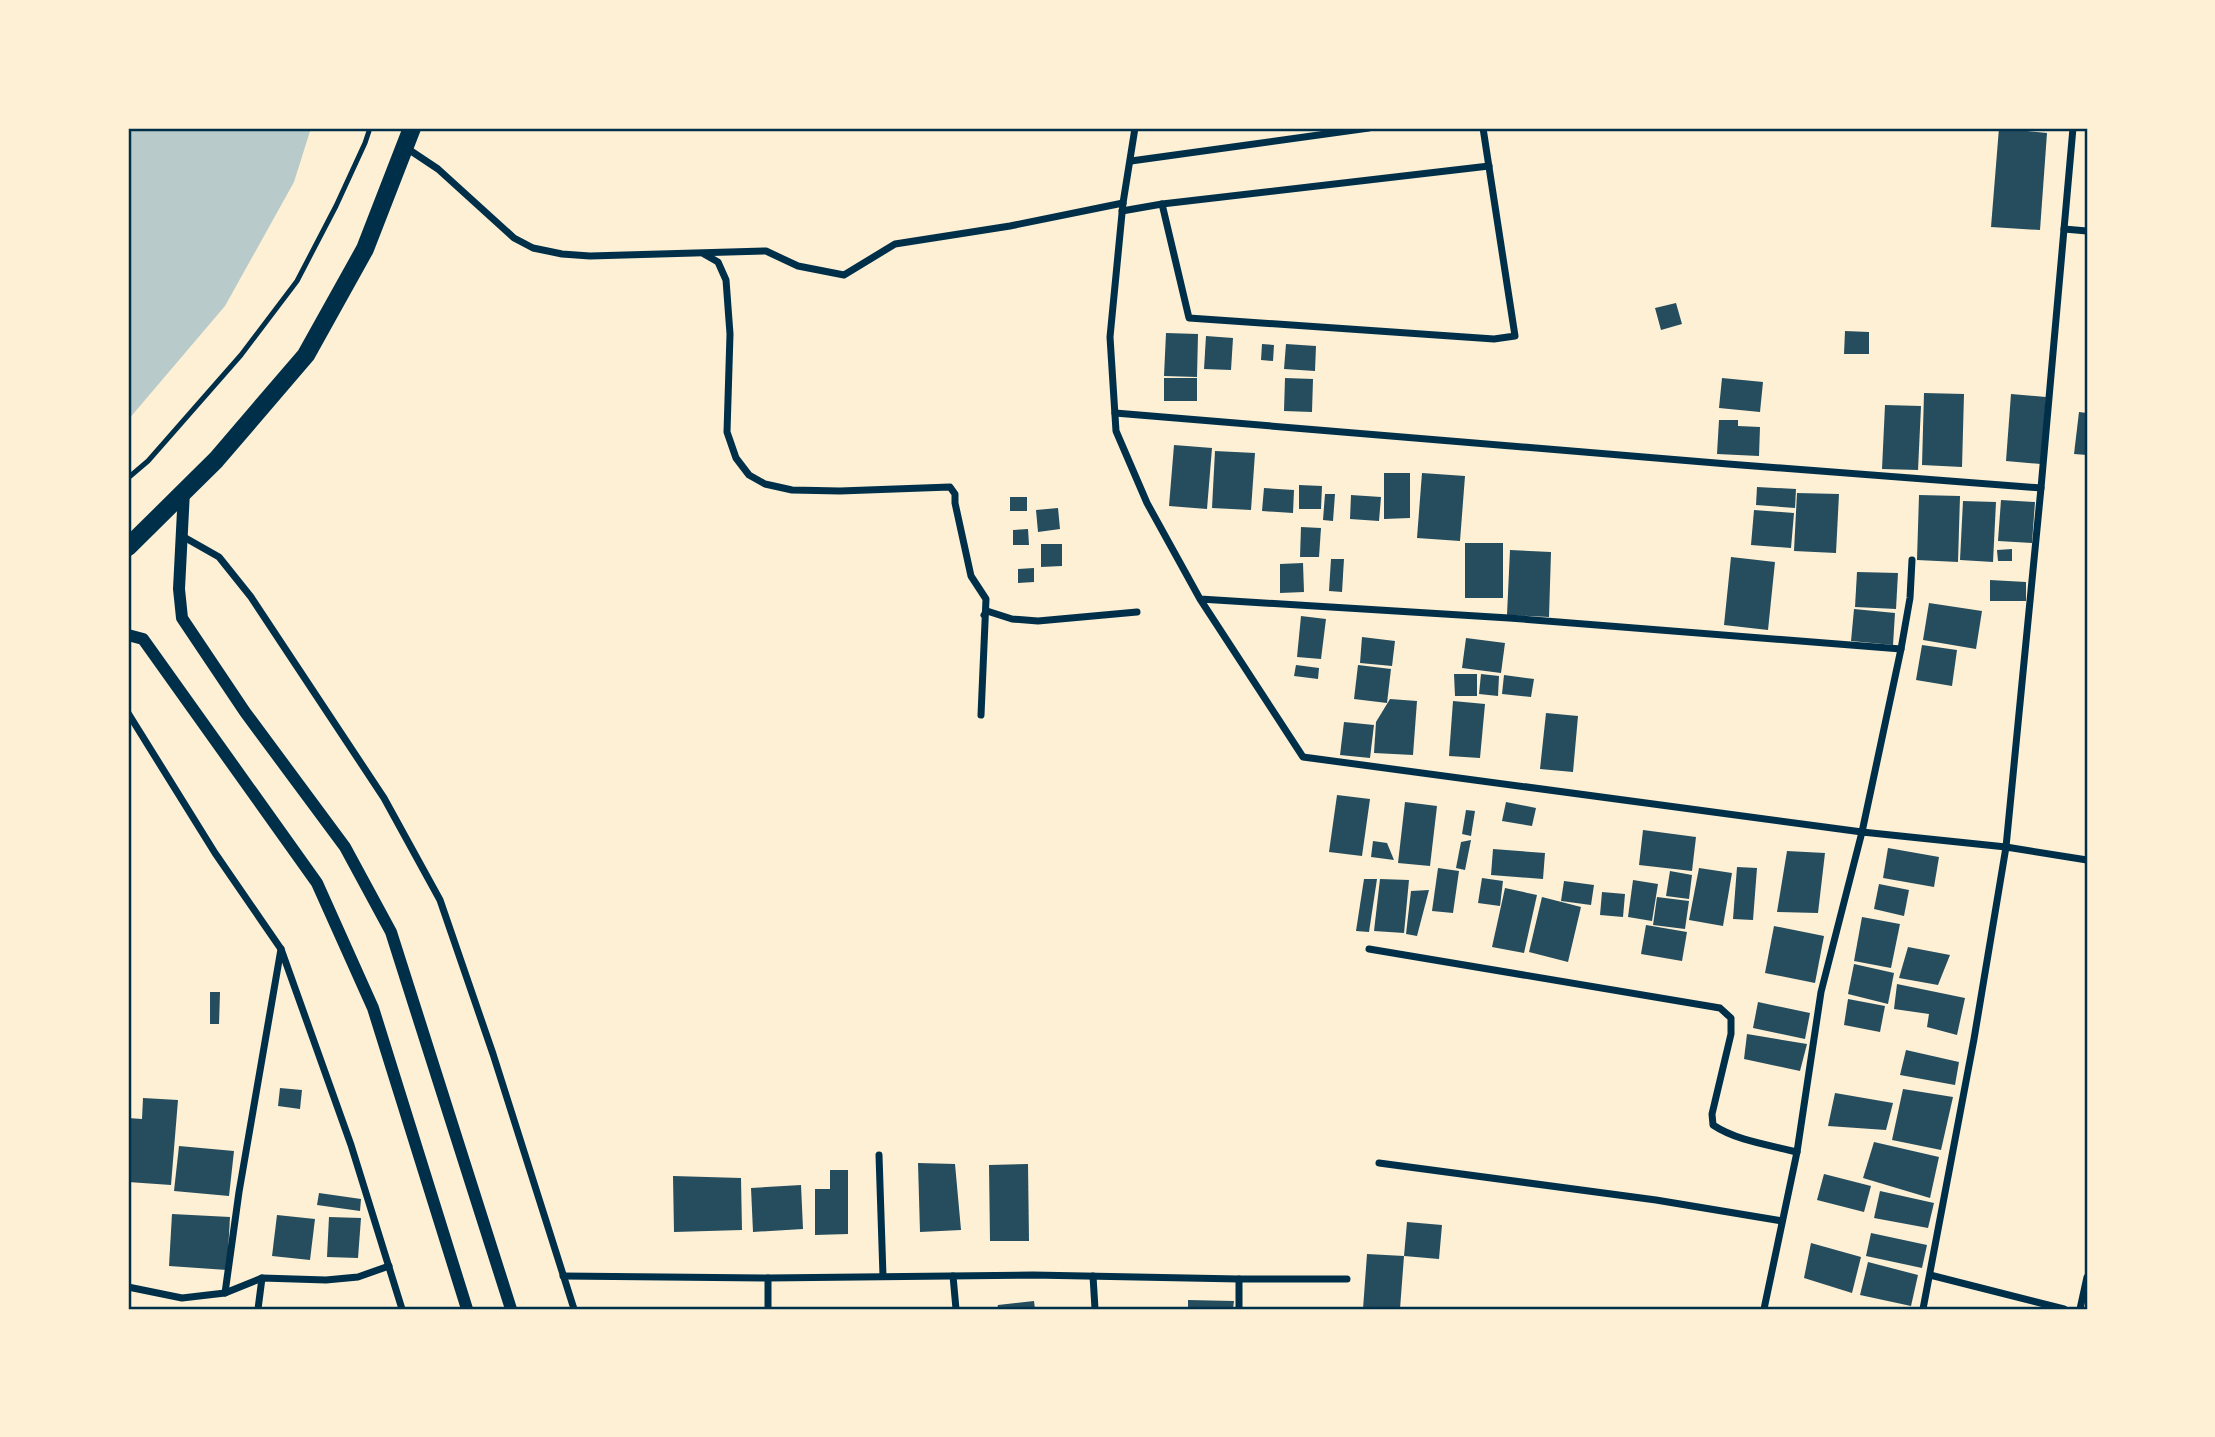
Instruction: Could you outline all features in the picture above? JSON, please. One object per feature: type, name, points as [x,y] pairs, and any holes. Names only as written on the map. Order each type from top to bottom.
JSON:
[{"type":"main road","points":[[128,547],[216,460],[306,355],[365,249],[412,128]]},
{"type":"street","points":[[1135,128],[1123,202],[1110,337],[1116,431],[1147,503],[1200,599],[1303,757],[1862,832],[2006,847],[2087,860]]},
{"type":"street","points":[[1131,161],[1368,128]]},
{"type":"street","points":[[1162,204],[1189,318],[1494,339],[1515,336],[1483,128]]},
{"type":"street","points":[[1923,1309],[1974,1039],[2006,847],[2073,128]]},
{"type":"street","points":[[404,147],[438,169],[514,238],[533,248],[562,254],[590,256],[766,251],[799,266],[844,275],[895,244],[1010,226],[1123,202]]},
{"type":"street","points":[[1122,211],[1489,166]]},
{"type":"street","points":[[2064,229],[2087,231]]},
{"type":"street","points":[[703,254],[718,262],[726,280],[730,334],[727,432],[736,458],[749,475],[765,484],[792,490],[950,487],[955,494],[971,576],[986,600],[981,715]]},
{"type":"street","points":[[1115,413],[2041,488]]},
{"type":"street","points":[[184,491],[179,589],[182,618],[245,712],[345,848],[391,932],[511,1309]]},
{"type":"street","points":[[181,536],[219,557],[251,597],[384,798],[440,900],[493,1054],[574,1309]]},
{"type":"street","points":[[1764,1309],[1797,1152],[1821,992],[1862,832],[1902,649],[1910,598],[1912,560]]},
{"type":"street","points":[[1200,599],[1509,618],[1902,649]]},
{"type":"street","points":[[984,615],[987,611],[1012,619],[1038,621],[1137,612]]},
{"type":"street","points":[[128,635],[143,639],[317,883],[373,1008],[467,1309]]},
{"type":"street","points":[[128,713],[215,853],[281,949],[351,1145],[402,1309]]},
{"type":"street","points":[[225,1293],[239,1192],[281,949]]},
{"type":"street","points":[[1369,949],[1720,1008],[1731,1018],[1731,1034],[1712,1114],[1713,1125],[1754,1141],[1797,1152]]},
{"type":"street","points":[[879,1155],[883,1276]]},
{"type":"street","points":[[1379,1163],[1644,1199],[1782,1221]]},
{"type":"street","points":[[128,1287],[183,1298],[225,1293],[262,1278],[326,1280],[358,1277],[389,1266]]},
{"type":"street","points":[[1930,1275],[2064,1309]]},
{"type":"street","points":[[563,1276],[1347,1279]]},
{"type":"street","points":[[953,1276],[956,1309]]},
{"type":"street","points":[[1093,1276],[1094,1309]]},
{"type":"street","points":[[2080,1309],[2087,1277]]},
{"type":"street","points":[[258,1309],[262,1278]]},
{"type":"street","points":[[768,1278],[768,1309]]},
{"type":"street","points":[[1239,1279],[1239,1309]]},
{"type":"lane","points":[[128,478],[148,461],[241,355],[297,281],[337,205],[370,128]]},
{"type":"shaded area","points":[[128,128],[311,128],[294,182],[225,306],[128,420]]},
{"type":"building","points":[[1999,128],[2047,133],[2040,230],[1991,227]]},
{"type":"building","points":[[1676,303],[1682,324],[1661,330],[1655,308]]},
{"type":"building","points":[[1845,331],[1869,332],[1869,354],[1844,354]]},
{"type":"building","points":[[1166,333],[1198,334],[1197,377],[1164,376]]},
{"type":"building","points":[[1206,336],[1233,338],[1231,370],[1204,369]]},
{"type":"building","points":[[1262,344],[1274,345],[1273,361],[1261,360]]},
{"type":"building","points":[[1286,344],[1316,346],[1315,371],[1284,369]]},
{"type":"building","points":[[1164,378],[1197,378],[1197,401],[1164,401]]},
{"type":"building","points":[[1285,378],[1313,379],[1312,412],[1284,411]]},
{"type":"building","points":[[1722,378],[1763,382],[1760,412],[1719,408]]},
{"type":"building","points":[[1924,393],[1964,394],[1962,467],[1922,465]]},
{"type":"building","points":[[2011,394],[2046,397],[2041,464],[2006,461]]},
{"type":"building","points":[[1885,405],[1921,406],[1918,470],[1882,469]]},
{"type":"building","points":[[2079,412],[2087,413],[2087,455],[2074,454]]},
{"type":"building","points":[[1719,420],[1738,420],[1738,426],[1760,427],[1759,456],[1717,454]]},
{"type":"building","points":[[1174,445],[1212,448],[1207,509],[1169,506]]},
{"type":"building","points":[[1215,451],[1255,453],[1251,510],[1212,508]]},
{"type":"building","points":[[1384,473],[1410,473],[1410,518],[1384,519]]},
{"type":"building","points":[[1422,473],[1465,476],[1460,541],[1417,538]]},
{"type":"building","points":[[1299,485],[1322,486],[1321,509],[1299,509]]},
{"type":"building","points":[[1757,487],[1796,489],[1795,508],[1756,505]]},
{"type":"building","points":[[1264,488],[1294,490],[1293,513],[1262,511]]},
{"type":"building","points":[[1797,493],[1839,494],[1836,553],[1794,551]]},
{"type":"building","points":[[1325,494],[1335,494],[1333,521],[1323,520]]},
{"type":"building","points":[[1351,495],[1381,497],[1379,521],[1350,519]]},
{"type":"building","points":[[1919,495],[1960,496],[1958,562],[1917,560]]},
{"type":"building","points":[[1010,497],[1027,497],[1027,511],[1010,511]]},
{"type":"building","points":[[2001,500],[2035,502],[2032,543],[1998,541]]},
{"type":"building","points":[[1963,501],[1996,502],[1993,562],[1960,560]]},
{"type":"building","points":[[1058,508],[1060,529],[1038,532],[1036,510]]},
{"type":"building","points":[[1754,510],[1794,513],[1791,548],[1751,545]]},
{"type":"building","points":[[1301,527],[1321,528],[1319,557],[1300,557]]},
{"type":"building","points":[[1028,529],[1029,545],[1013,545],[1013,530]]},
{"type":"building","points":[[1465,543],[1503,543],[1503,598],[1465,598]]},
{"type":"building","points":[[1041,544],[1062,544],[1062,566],[1041,567]]},
{"type":"building","points":[[2012,549],[2012,561],[1998,561],[1997,550]]},
{"type":"building","points":[[1510,550],[1551,552],[1549,617],[1507,615]]},
{"type":"building","points":[[1731,557],[1775,562],[1768,630],[1724,625]]},
{"type":"building","points":[[1331,559],[1344,559],[1342,592],[1329,591]]},
{"type":"building","points":[[1303,563],[1304,592],[1280,593],[1280,564]]},
{"type":"building","points":[[1034,568],[1034,582],[1018,583],[1018,569]]},
{"type":"building","points":[[1857,572],[1898,573],[1896,609],[1855,607]]},
{"type":"building","points":[[1990,580],[2026,582],[2026,601],[1990,601]]},
{"type":"building","points":[[1929,603],[1982,611],[1976,649],[1923,640]]},
{"type":"building","points":[[1854,609],[1895,613],[1893,645],[1851,641]]},
{"type":"building","points":[[1301,616],[1326,619],[1321,659],[1297,657]]},
{"type":"building","points":[[1362,637],[1395,641],[1392,666],[1360,663]]},
{"type":"building","points":[[1466,638],[1505,643],[1501,673],[1462,668]]},
{"type":"building","points":[[1922,645],[1957,650],[1952,686],[1916,680]]},
{"type":"building","points":[[1296,665],[1319,668],[1318,679],[1294,676]]},
{"type":"building","points":[[1358,665],[1391,669],[1387,703],[1354,699]]},
{"type":"building","points":[[1454,674],[1477,674],[1477,696],[1455,696]]},
{"type":"building","points":[[1481,674],[1499,676],[1498,696],[1479,694]]},
{"type":"building","points":[[1504,675],[1534,679],[1531,697],[1502,694]]},
{"type":"building","points":[[1390,699],[1417,701],[1413,755],[1374,753],[1376,722]]},
{"type":"building","points":[[1453,701],[1485,704],[1480,758],[1449,756]]},
{"type":"building","points":[[1546,713],[1578,716],[1573,772],[1540,769]]},
{"type":"building","points":[[1344,722],[1374,725],[1370,758],[1340,755]]},
{"type":"building","points":[[1337,795],[1370,799],[1362,856],[1329,852]]},
{"type":"building","points":[[1405,802],[1437,806],[1430,866],[1398,863]]},
{"type":"building","points":[[1506,802],[1536,808],[1532,826],[1502,821]]},
{"type":"building","points":[[1466,810],[1475,811],[1471,836],[1462,834]]},
{"type":"building","points":[[1643,830],[1696,837],[1692,871],[1639,865]]},
{"type":"building","points":[[1471,840],[1465,870],[1456,868],[1461,842]]},
{"type":"building","points":[[1373,841],[1387,843],[1394,860],[1371,857]]},
{"type":"building","points":[[1888,848],[1939,857],[1934,887],[1883,878]]},
{"type":"building","points":[[1493,849],[1545,853],[1543,879],[1491,875]]},
{"type":"building","points":[[1787,851],[1825,853],[1818,913],[1777,912]]},
{"type":"building","points":[[1737,867],[1757,868],[1753,920],[1733,919]]},
{"type":"building","points":[[1438,868],[1459,871],[1453,913],[1432,911]]},
{"type":"building","points":[[1699,868],[1732,873],[1723,926],[1689,920]]},
{"type":"building","points":[[1670,871],[1692,875],[1689,899],[1666,896]]},
{"type":"building","points":[[1482,878],[1503,881],[1500,906],[1478,903]]},
{"type":"building","points":[[1364,879],[1377,879],[1369,932],[1356,931]]},
{"type":"building","points":[[1380,879],[1409,880],[1404,933],[1374,931]]},
{"type":"building","points":[[1633,880],[1658,884],[1652,921],[1628,917]]},
{"type":"building","points":[[1564,881],[1594,885],[1591,905],[1561,901]]},
{"type":"building","points":[[1879,884],[1909,890],[1904,916],[1874,909]]},
{"type":"building","points":[[1505,888],[1537,895],[1524,953],[1492,947]]},
{"type":"building","points":[[1429,890],[1417,936],[1406,934],[1411,891]]},
{"type":"building","points":[[1602,892],[1625,894],[1623,917],[1600,915]]},
{"type":"building","points":[[1542,897],[1581,907],[1568,962],[1529,952]]},
{"type":"building","points":[[1657,897],[1689,901],[1685,929],[1653,925]]},
{"type":"building","points":[[1862,917],[1900,924],[1891,968],[1854,961]]},
{"type":"building","points":[[1646,925],[1687,932],[1682,961],[1641,954]]},
{"type":"building","points":[[1774,926],[1824,936],[1815,983],[1765,973]]},
{"type":"building","points":[[1908,947],[1950,955],[1938,985],[1899,978]]},
{"type":"building","points":[[1854,964],[1894,973],[1888,1004],[1848,994]]},
{"type":"building","points":[[1897,984],[1965,998],[1957,1035],[1927,1027],[1929,1014],[1894,1009]]},
{"type":"building","points":[[210,992],[220,992],[219,1024],[210,1024]]},
{"type":"building","points":[[1848,999],[1885,1006],[1880,1032],[1844,1025]]},
{"type":"building","points":[[1758,1002],[1810,1013],[1805,1039],[1753,1028]]},
{"type":"building","points":[[1747,1034],[1807,1044],[1800,1071],[1744,1059]]},
{"type":"building","points":[[1906,1050],[1959,1062],[1955,1085],[1900,1075]]},
{"type":"building","points":[[280,1088],[302,1090],[300,1109],[278,1106]]},
{"type":"building","points":[[1903,1089],[1953,1097],[1941,1150],[1892,1140]]},
{"type":"building","points":[[1835,1093],[1893,1103],[1886,1130],[1828,1126]]},
{"type":"building","points":[[143,1098],[178,1100],[171,1185],[128,1182],[128,1118],[142,1119]]},
{"type":"building","points":[[1874,1142],[1939,1157],[1930,1198],[1863,1178]]},
{"type":"building","points":[[179,1146],[234,1151],[229,1196],[174,1191]]},
{"type":"building","points":[[918,1163],[955,1164],[961,1230],[920,1232]]},
{"type":"building","points":[[1028,1164],[1029,1241],[990,1241],[989,1165]]},
{"type":"building","points":[[830,1170],[848,1170],[848,1234],[815,1235],[815,1189],[830,1189]]},
{"type":"building","points":[[1824,1174],[1871,1186],[1864,1212],[1817,1200]]},
{"type":"building","points":[[673,1176],[741,1178],[742,1230],[674,1232]]},
{"type":"building","points":[[801,1185],[803,1229],[753,1232],[751,1188]]},
{"type":"building","points":[[1880,1191],[1934,1203],[1928,1228],[1874,1218]]},
{"type":"building","points":[[319,1193],[361,1199],[360,1211],[317,1205]]},
{"type":"building","points":[[172,1214],[230,1217],[227,1270],[169,1266]]},
{"type":"building","points":[[277,1215],[315,1219],[310,1260],[272,1256]]},
{"type":"building","points":[[329,1217],[361,1218],[358,1258],[327,1257]]},
{"type":"building","points":[[1407,1222],[1442,1225],[1439,1259],[1404,1256]]},
{"type":"building","points":[[1871,1233],[1927,1245],[1922,1268],[1866,1256]]},
{"type":"building","points":[[1811,1243],[1861,1257],[1852,1293],[1804,1278]]},
{"type":"building","points":[[1367,1254],[1404,1256],[1400,1309],[1363,1309]]},
{"type":"building","points":[[1868,1262],[1918,1275],[1911,1306],[1860,1295]]},
{"type":"building","points":[[1188,1300],[1234,1301],[1233,1309],[1188,1309]]},
{"type":"building","points":[[1034,1301],[1035,1309],[997,1309],[998,1305]]}]
